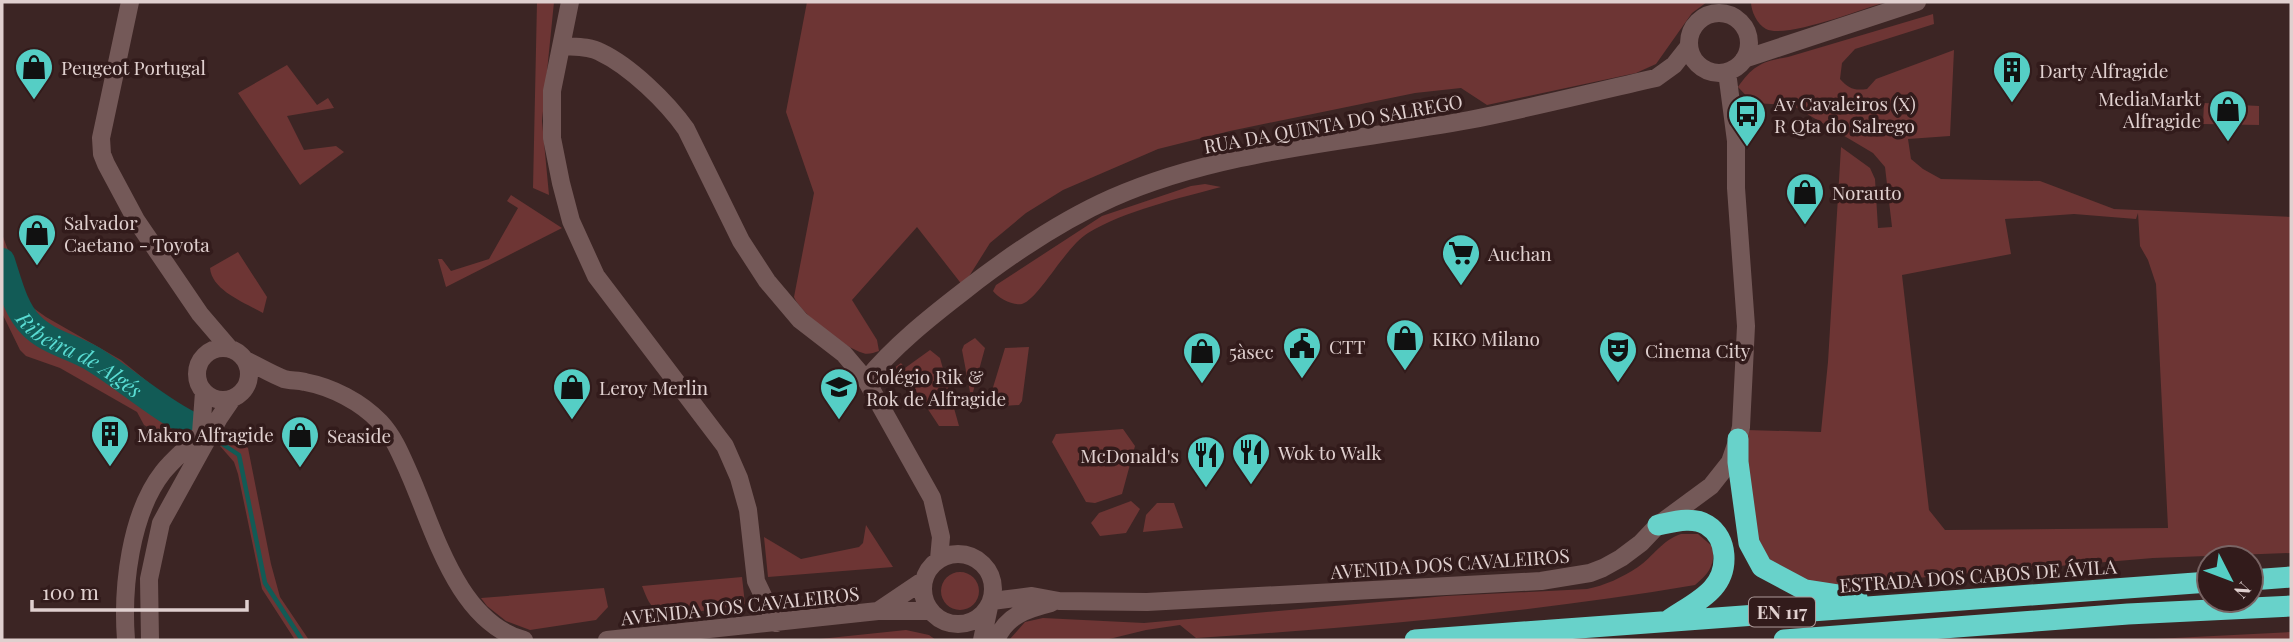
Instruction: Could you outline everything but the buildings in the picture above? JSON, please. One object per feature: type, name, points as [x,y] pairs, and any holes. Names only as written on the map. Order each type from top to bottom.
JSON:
[{"type":"highway","points":[[1738,439],[1738,462],[1749,543],[1762,567],[1805,590],[1897,603]]},
{"type":"highway","points":[[1658,525],[1685,520],[1707,525],[1719,539],[1725,562],[1712,589],[1668,621]]},
{"type":"highway","points":[[2265,579],[2291,577]]},
{"type":"highway","name":"ESTRADA DOS CABOS DE ÁVILA","points":[[1415,640],[2195,583]]},
{"type":"highway","name":"EN 117","points":[[1784,640],[2128,614],[2291,606]]},
{"type":"street","points":[[130,2],[101,138],[102,154],[136,220],[200,314],[230,349],[245,360],[285,379],[335,392],[358,404],[381,423],[397,447],[444,556],[464,595],[483,617],[505,633],[524,640]]},
{"type":"street","points":[[570,2],[552,91],[552,138],[571,221],[596,276],[725,446],[739,478],[748,510],[756,581],[776,623]]},
{"type":"street","points":[[1741,2],[1746,30],[1749,44],[1744,59],[1738,66],[1727,72],[1717,73],[1707,70],[1692,56],[1689,46],[1692,29],[1718,8],[1746,30],[1784,44]]},
{"type":"street","points":[[1744,59],[1917,2]]},
{"type":"street","points":[[562,46],[598,50],[650,89],[676,115],[686,129],[741,242],[767,281],[800,320],[844,354],[866,380],[932,498],[940,537],[939,559]]},
{"type":"street","name":"RUA DA QUINTA DO SALREGO","points":[[866,380],[930,318],[975,282],[1051,229],[1112,198],[1236,159],[1469,120],[1656,78],[1674,65],[1689,46]]},
{"type":"street","name":"AVENIDA DOS CAVALEIROS","points":[[990,604],[1032,596],[1059,601],[1147,602],[1541,581],[1603,569],[1641,543],[1658,525],[1712,486],[1730,462],[1741,427],[1746,326],[1735,188],[1736,141],[1727,72]]},
{"type":"street","points":[[200,314],[205,356]]},
{"type":"street","points":[[230,349],[217,349],[205,356],[199,364],[199,384],[212,398],[222,401],[285,379]]},
{"type":"street","points":[[150,640],[149,579],[161,523],[219,418],[249,381],[245,360]]},
{"type":"street","points":[[126,640],[128,578],[143,508],[163,472],[201,433],[204,392]]},
{"type":"street","points":[[982,640],[990,604],[993,581],[983,563],[965,554],[955,554],[939,559],[924,580],[925,601],[930,611],[959,632],[975,621],[990,604]]},
{"type":"street","name":"AVENIDA DOS CAVALEIROS","points":[[878,611],[924,580]]},
{"type":"street","points":[[996,640],[1003,628],[1018,614],[1059,601]]},
{"type":"street","name":"AVENIDA DOS CAVALEIROS","points":[[607,640],[878,611],[930,611]]},
{"type":"shaded area","points":[[537,2],[554,2],[542,121],[549,195],[533,188]]},
{"type":"shaded area","points":[[807,2],[1707,2],[1692,13],[1656,64],[1636,73],[1487,105],[1461,88],[1415,93],[1230,131],[1158,149],[1063,190],[1026,213],[990,243],[963,286],[917,227],[852,300],[877,340],[879,351],[867,354],[846,345],[824,330],[794,297],[814,193],[786,112]]},
{"type":"shaded area","points":[[1751,2],[1886,2],[1806,27],[1776,31],[1766,29],[1760,24],[1753,13]]},
{"type":"shaded area","points":[[1933,14],[1934,24],[1855,49],[1842,63],[1840,79],[1852,88],[1867,89],[1876,79],[1954,50],[1950,136],[1908,139],[1911,159],[1923,169],[1941,179],[2040,181],[2114,209],[2291,217],[2291,553],[2265,554],[2265,544],[2195,544],[2195,556],[1810,587],[1777,569],[1752,535],[1746,430],[1821,432],[1841,147],[1870,168],[1875,179],[1878,228],[1892,227],[1885,167],[1873,153],[1792,105],[1753,103],[1738,87],[1759,65]],"holes":[[[2138,213],[2140,246],[2156,284],[2168,528],[1945,530],[1929,510],[1902,275],[2011,254],[2005,219],[2074,214],[2136,219]]]},
{"type":"shaded area","points":[[287,65],[317,105],[328,98],[334,108],[287,116],[304,150],[336,146],[344,152],[300,185],[238,93]]},
{"type":"shaded area","points":[[2204,103],[2259,106],[2259,125],[2203,124]]},
{"type":"shaded area","points":[[1205,184],[1221,187],[1135,212],[1088,233],[1070,249],[1036,293],[1022,304],[1006,301],[993,291],[996,285],[1102,216],[1191,186]]},
{"type":"shaded area","points":[[511,195],[562,228],[446,287],[438,259],[442,259],[451,271],[489,259],[518,208],[507,201]]},
{"type":"shaded area","points":[[2,234],[25,296],[32,307],[121,360],[192,418],[186,432],[180,437],[169,439],[144,425],[137,412],[60,368],[26,356],[20,350],[2,313]]},
{"type":"shaded area","points":[[238,252],[267,297],[263,313],[223,290],[212,276],[210,268]]},
{"type":"shaded area","points":[[975,338],[985,348],[973,392],[970,392],[962,350],[964,345]]},
{"type":"shaded area","points":[[1029,347],[1022,401],[1019,405],[987,407],[1005,348]]},
{"type":"shaded area","points":[[930,350],[940,358],[959,426],[939,426],[908,379],[898,384],[890,371],[901,363],[905,368]]},
{"type":"shaded area","points":[[1123,429],[1135,446],[1122,494],[1095,503],[1086,502],[1052,442],[1056,434]]},
{"type":"shaded area","points":[[225,434],[248,448],[280,597],[309,640],[295,640],[262,589],[238,474],[234,462],[220,446]]},
{"type":"shaded area","points":[[1131,501],[1140,509],[1126,533],[1100,536],[1091,523],[1099,513]]},
{"type":"shaded area","points":[[1157,503],[1174,503],[1183,528],[1143,532],[1146,515]]},
{"type":"shaded area","points":[[866,525],[893,567],[768,577],[764,537],[801,559],[859,547],[863,543]]},
{"type":"shaded area","points":[[1681,534],[1698,534],[1713,547],[1710,569],[1695,585],[1571,604],[1321,629],[1196,638],[1180,625],[1105,640],[1009,640],[1025,622],[1043,618],[1144,623],[1446,596],[1587,589],[1632,571],[1668,540]]},
{"type":"shaded area","points":[[960,572],[973,578],[979,591],[973,604],[960,610],[947,604],[941,591],[947,578]]},
{"type":"shaded area","points":[[742,577],[745,604],[690,612],[669,613],[657,610],[649,602],[642,586]]},
{"type":"shaded area","points":[[604,588],[608,607],[596,620],[530,630],[506,621],[481,598]]},
{"type":"shaded area","points":[[906,630],[929,635],[936,640],[810,640]]},
{"type":"shaded area","points":[[2291,632],[2291,640],[2134,640]]},
{"type":"waterway","name":"Ribeira de Algés","points":[[2,261],[17,303],[25,319],[37,331],[93,359],[188,423]]},
{"type":"waterway","name":"Ribeira de Algés","points":[[221,443],[239,455],[265,583],[302,640]]},
{"type":"place","name":"Peugeot Portugal","points":[[34,101]]},
{"type":"place","name":"Darty Alfragide","points":[[2012,104]]},
{"type":"place","name":"MediaMarkt Alfragide","points":[[2228,143]]},
{"type":"place","name":"Av Cavaleiros (X) R Qta do Salrego","points":[[1747,148]]},
{"type":"place","name":"Norauto","points":[[1805,226]]},
{"type":"place","name":"Salvador Caetano - Toyota","points":[[37,267]]},
{"type":"place","name":"Auchan","points":[[1461,287]]},
{"type":"place","name":"KIKO Milano","points":[[1405,372]]},
{"type":"place","name":"CTT","points":[[1302,380]]},
{"type":"place","name":"Cinema City","points":[[1618,384]]},
{"type":"place","name":"5àsec","points":[[1202,385]]},
{"type":"place","name":"Leroy Merlin","points":[[572,421]]},
{"type":"place","name":"Colégio Rik & Rok de Alfragide","points":[[839,421]]},
{"type":"place","name":"Makro Alfragide","points":[[110,468]]},
{"type":"place","name":"Seaside","points":[[300,469]]},
{"type":"place","name":"Wok to Walk","points":[[1251,486]]},
{"type":"place","name":"McDonald's","points":[[1206,489]]}]
